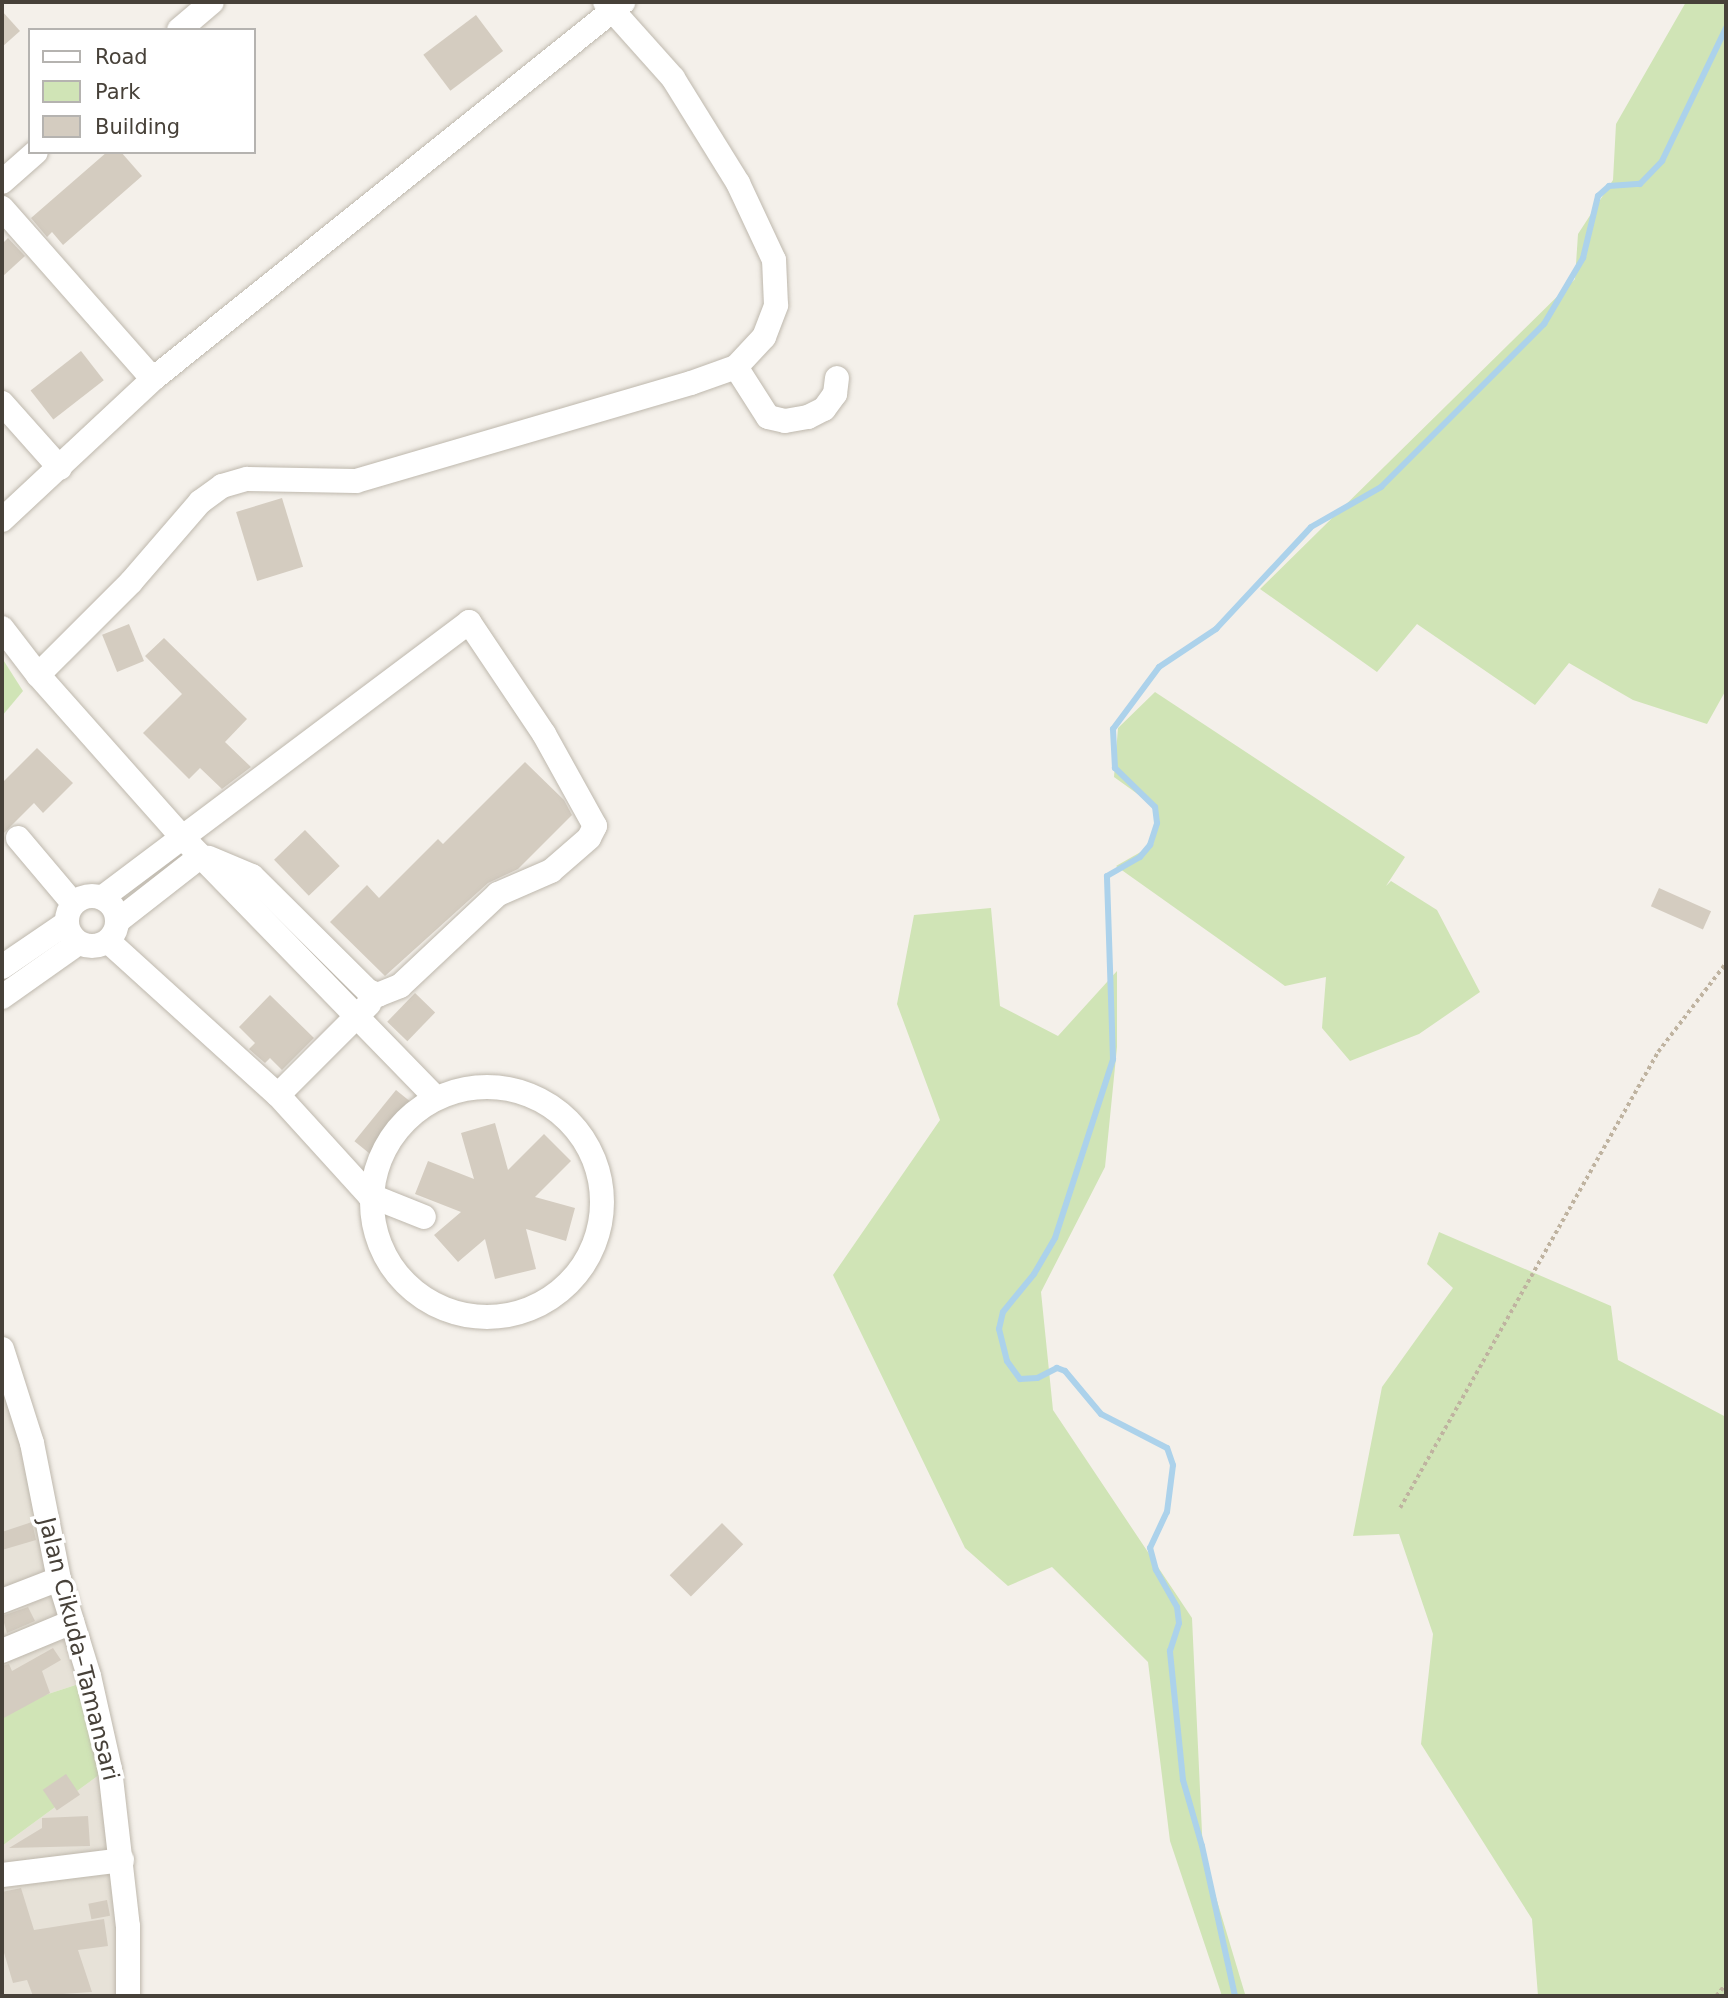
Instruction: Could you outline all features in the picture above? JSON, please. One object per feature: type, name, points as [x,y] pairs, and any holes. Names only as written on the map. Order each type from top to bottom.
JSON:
[{"type":"street","points":[[181,28],[212,2]]},
{"type":"street","points":[[2,520],[153,379],[613,5],[673,78],[738,183],[774,260],[776,305],[764,337],[736,367],[356,481],[247,479],[222,486],[200,502],[131,582],[38,675]]},
{"type":"street","points":[[2,182],[34,154]]},
{"type":"street","points":[[2,208],[153,379]]},
{"type":"street","points":[[736,367],[768,417],[785,421],[808,417],[824,409],[835,394],[837,378]]},
{"type":"street","points":[[2,402],[60,468]]},
{"type":"street","points":[[103,897],[469,622],[544,734],[595,826],[589,838],[551,871],[498,894],[400,986],[378,995],[278,1095]]},
{"type":"street","points":[[2,628],[38,675],[201,856],[368,991],[378,995]]},
{"type":"street","points":[[18,838],[91,948],[201,856]]},
{"type":"street","points":[[2,998],[72,923],[93,894],[103,897],[111,902],[114,931],[278,1095],[369,1195],[424,1217]]},
{"type":"street","points":[[2,967],[72,923]]},
{"type":"street","points":[[287,926],[357,1015],[436,1098]]},
{"type":"street","points":[[483,1086],[531,1095],[571,1122],[586,1142],[602,1187],[599,1236],[590,1258],[558,1295],[515,1315],[466,1317],[422,1298],[388,1263],[377,1241],[369,1195],[371,1179],[391,1136],[411,1114],[436,1098],[483,1086]]},
{"type":"street","name":"Jalan Cikuda–Tamansari","points":[[2,1349],[32,1443],[59,1579],[110,1769],[122,1860],[128,1996]]},
{"type":"street","points":[[2,1601],[59,1579]]},
{"type":"street","points":[[2,1651],[72,1622]]},
{"type":"street","points":[[2,1875],[122,1860]]},
{"type":"path","points":[[1400,1508],[1658,1052],[1726,963]]},
{"type":"path","points":[[1716,1996],[1726,1984]]},
{"type":"shaded area","points":[[2,1384],[91,1680],[2,1709]]},
{"type":"shaded area","points":[[114,1764],[123,1996],[2,1996],[2,1846]]},
{"type":"green space","points":[[1686,2],[1726,2],[1726,690],[1707,724],[1633,700],[1569,663],[1535,705],[1417,624],[1377,672],[1260,589],[1575,279],[1578,234],[1613,180],[1616,124]]},
{"type":"green space","points":[[2,658],[23,691],[2,716]]},
{"type":"green space","points":[[1155,692],[1405,857],[1386,886],[1391,881],[1437,910],[1480,992],[1419,1034],[1350,1061],[1322,1028],[1326,977],[1285,986],[1116,866],[1153,845],[1157,808],[1114,777],[1118,728]]},
{"type":"green space","points":[[991,908],[1000,1006],[1058,1036],[1117,971],[1117,1047],[1105,1167],[1041,1292],[1053,1410],[1192,1618],[1203,1854],[1245,1994],[1241,1996],[1222,1996],[1170,1841],[1148,1662],[1052,1567],[1008,1586],[965,1548],[833,1275],[940,1120],[897,1004],[914,915]]},
{"type":"green space","points":[[1439,1232],[1611,1306],[1618,1360],[1726,1417],[1726,1996],[1538,1996],[1532,1919],[1421,1744],[1433,1634],[1399,1534],[1353,1536],[1382,1387],[1453,1288],[1427,1264]]},
{"type":"green space","points":[[91,1680],[114,1764],[2,1846],[2,1709]]},
{"type":"building","points":[[2,11],[20,31],[2,47]]},
{"type":"building","points":[[476,15],[503,51],[450,91],[423,55]]},
{"type":"building","points":[[105,154],[123,154],[142,176],[63,245],[52,232],[47,237],[31,218]]},
{"type":"building","points":[[8,238],[25,256],[2,277],[2,244]]},
{"type":"building","points":[[81,351],[104,380],[53,420],[31,390]]},
{"type":"building","points":[[282,498],[303,567],[257,581],[236,512]]},
{"type":"building","points":[[129,624],[144,661],[117,672],[102,635]]},
{"type":"building","points":[[164,638],[247,719],[225,742],[251,767],[222,789],[200,768],[189,779],[143,733],[182,694],[145,656]]},
{"type":"building","points":[[37,748],[73,783],[43,813],[34,803],[2,835],[2,783]]},
{"type":"building","points":[[525,762],[564,800],[572,815],[518,869],[488,883],[385,976],[330,922],[367,885],[379,898],[438,839],[443,844]]},
{"type":"building","points":[[305,830],[340,866],[309,896],[274,860]]},
{"type":"building","points":[[1659,888],[1711,911],[1703,929],[1651,906]]},
{"type":"building","points":[[415,993],[435,1012],[407,1041],[387,1022]]},
{"type":"building","points":[[270,995],[314,1038],[282,1070],[270,1058],[265,1063],[249,1049],[255,1043],[239,1027]]},
{"type":"building","points":[[396,1090],[412,1103],[371,1155],[354,1141]]},
{"type":"building","points":[[495,1123],[508,1170],[544,1134],[571,1161],[535,1197],[575,1208],[566,1241],[526,1229],[536,1269],[495,1279],[485,1239],[458,1262],[434,1235],[461,1212],[415,1194],[428,1161],[474,1179],[461,1133]]},
{"type":"building","points":[[32,1522],[36,1540],[2,1550],[2,1532]]},
{"type":"building","points":[[722,1523],[743,1544],[691,1597],[670,1575]]},
{"type":"building","points":[[28,1607],[35,1621],[7,1633],[2,1616]]},
{"type":"building","points":[[53,1648],[61,1660],[42,1671],[50,1693],[2,1719],[2,1666],[9,1664],[12,1671]]},
{"type":"building","points":[[66,1774],[80,1795],[57,1810],[43,1790]]},
{"type":"building","points":[[88,1816],[90,1846],[9,1848],[42,1828],[42,1818]]},
{"type":"building","points":[[21,1888],[34,1930],[104,1919],[108,1946],[78,1950],[92,1992],[33,1996],[27,1980],[13,1983],[2,1946],[2,1892]]},
{"type":"building","points":[[107,1900],[110,1916],[91,1919],[88,1904]]},
{"type":"waterway","points":[[1235,1996],[1202,1846],[1183,1780],[1170,1651],[1179,1623],[1177,1607],[1156,1570],[1150,1548],[1167,1512],[1173,1465],[1167,1448],[1101,1414],[1065,1371],[1057,1368],[1037,1378],[1020,1379],[1007,1361],[999,1329],[1003,1312],[1034,1274],[1055,1238],[1113,1059],[1107,876],[1140,857],[1150,845],[1157,823],[1155,807],[1115,768],[1113,729],[1159,667],[1216,629],[1311,527],[1381,487],[1544,324],[1583,258],[1598,196],[1609,186],[1640,184],[1662,161],[1726,28]]}]
